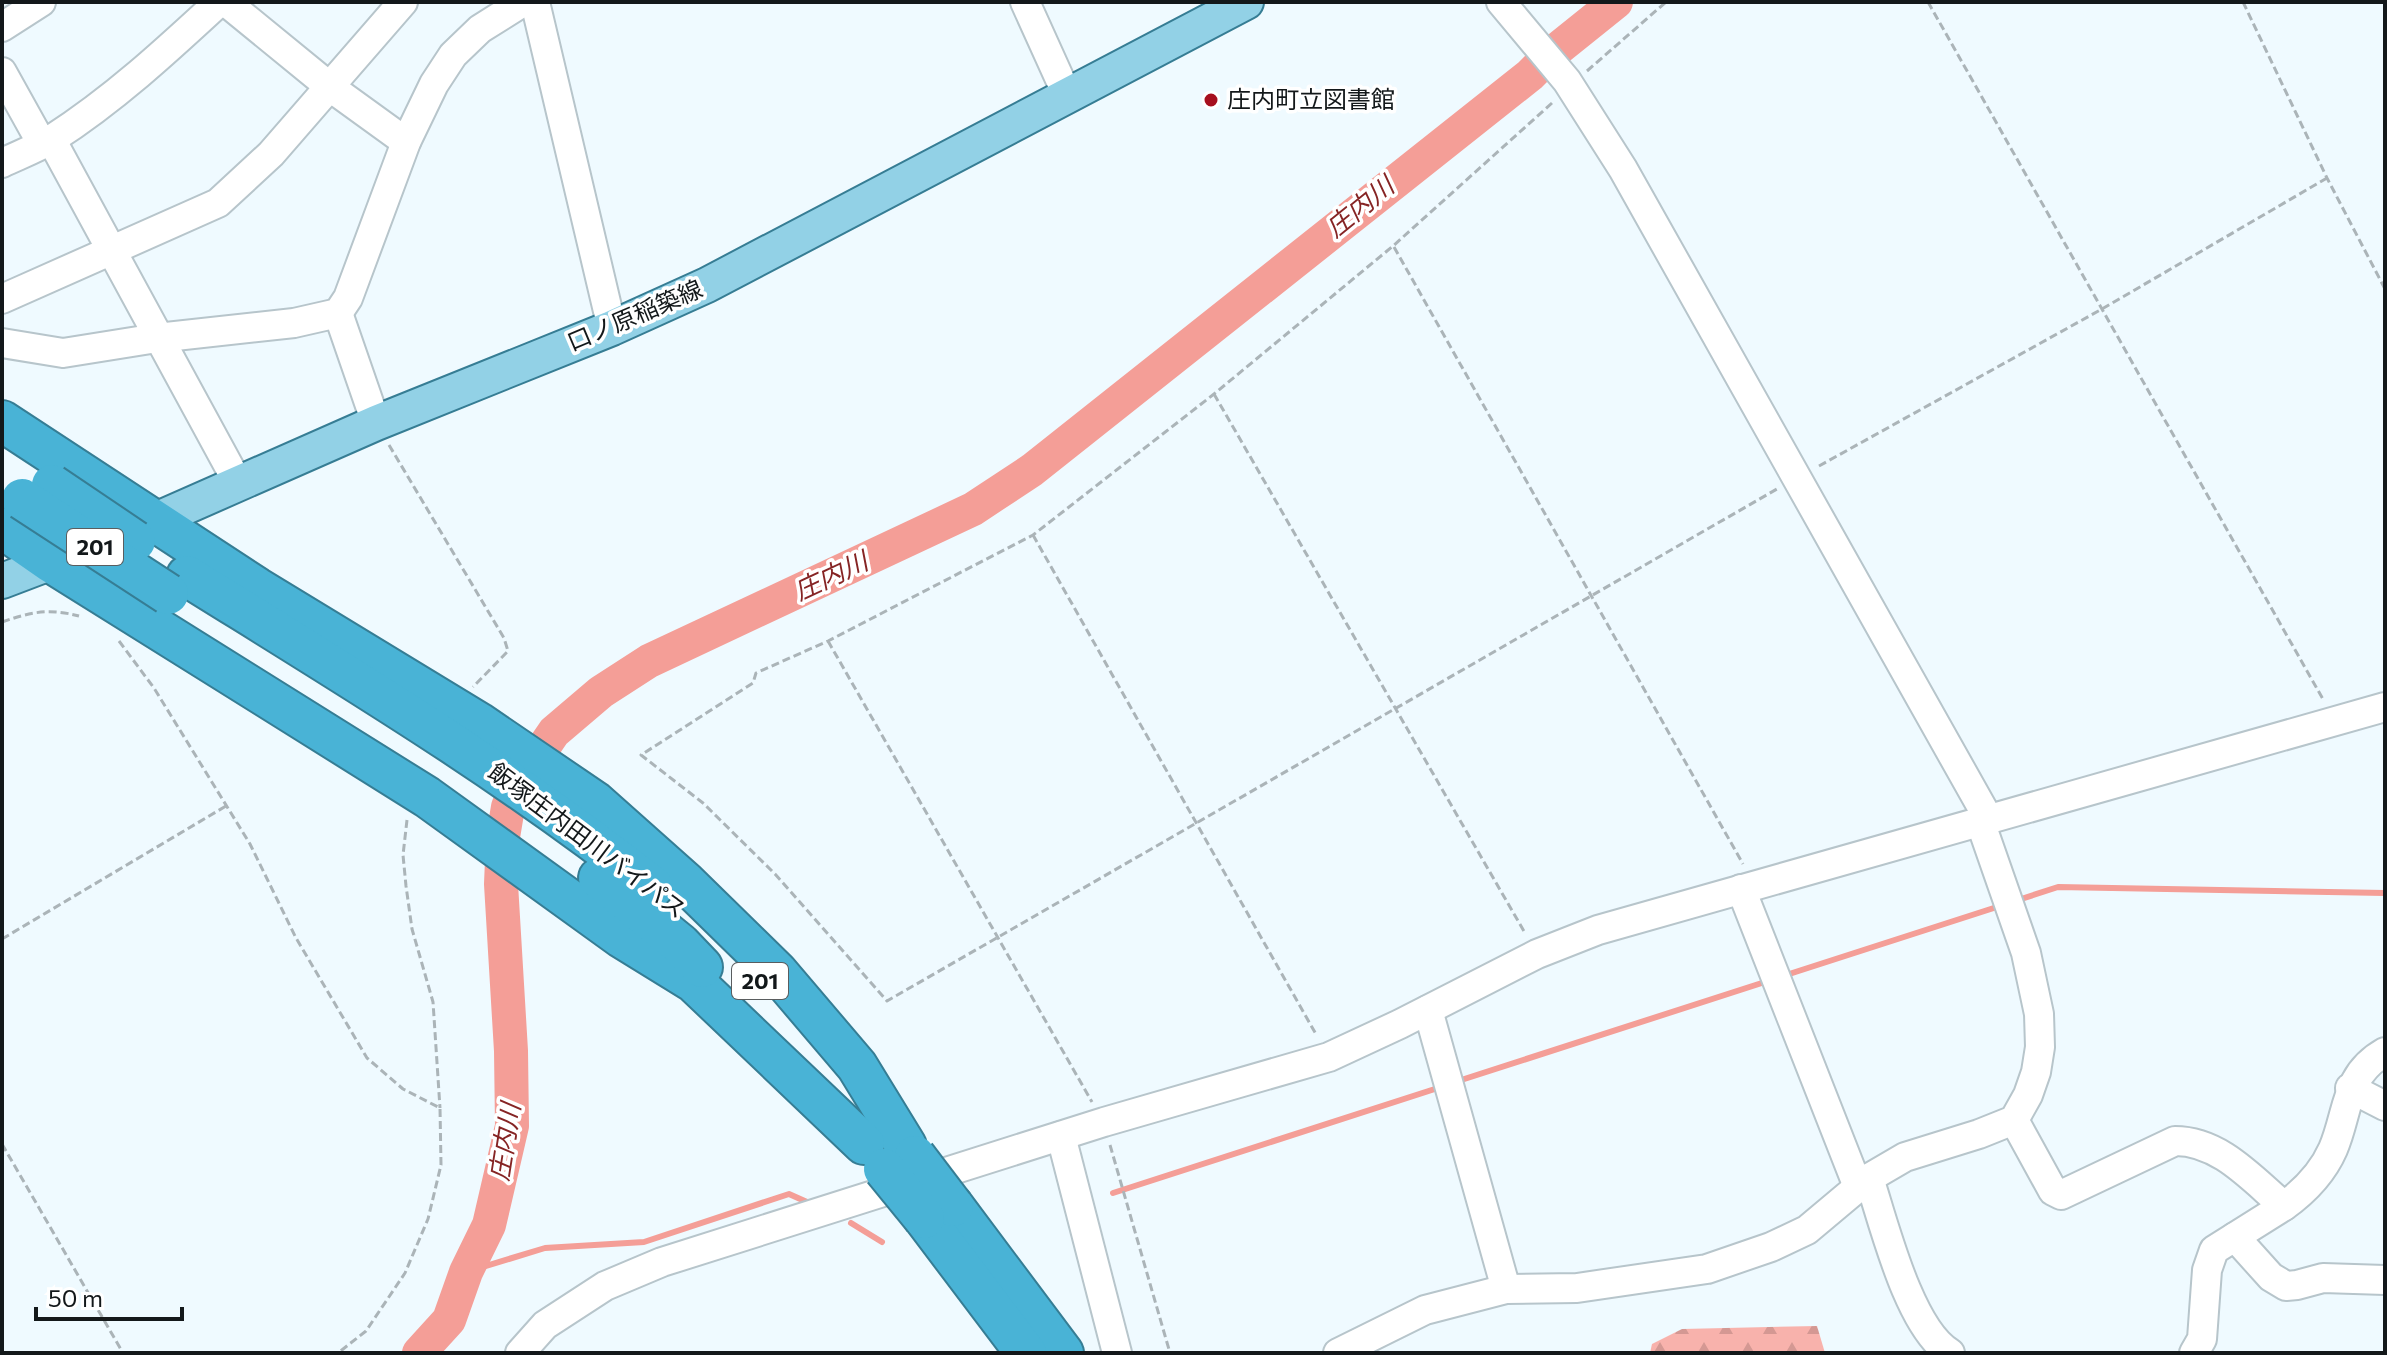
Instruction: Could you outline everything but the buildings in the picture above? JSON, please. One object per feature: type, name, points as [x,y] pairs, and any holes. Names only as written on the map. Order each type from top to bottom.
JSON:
[{"type":"highway","points":[[2,421],[257,588],[447,758],[573,842]]},
{"type":"highway","name":"201","points":[[2,453],[20,500],[177,585],[447,758]]},
{"type":"highway","points":[[20,500],[51,562],[447,758],[573,842],[621,937],[694,982],[892,1154]]},
{"type":"highway","name":"飯塚庄内田川バイパス","points":[[573,842],[679,907],[753,974],[938,1212],[1063,1353]]},
{"type":"highway","name":"飯塚庄内田川バイパス","points":[[938,1212],[1026,1353]]},
{"type":"main road","name":"口ノ原稲築線","points":[[2,581],[156,521],[376,423],[612,328],[707,285],[1246,2]]},
{"type":"street","points":[[2,27],[41,2]]},
{"type":"street","points":[[2,163],[47,142],[106,101],[152,64],[219,2]]},
{"type":"street","points":[[226,2],[330,87],[406,142]]},
{"type":"street","points":[[2,299],[218,203],[271,154],[403,2]]},
{"type":"street","points":[[2,343],[63,353],[157,338],[294,323],[338,313],[348,298],[406,142],[434,84],[453,55],[480,29],[523,2]]},
{"type":"street","points":[[535,2],[612,328]]},
{"type":"street","points":[[1025,2],[1068,97]]},
{"type":"street","points":[[1338,1353],[1425,1310],[1506,1289],[1577,1288],[1707,1269],[1771,1247],[1807,1230],[1863,1182],[1905,1157],[2014,1120],[2028,1095],[2040,1047],[2039,1014],[2026,953],[1984,819],[1623,169],[1569,83],[1504,6]]},
{"type":"street","points":[[2,72],[47,142],[238,483]]},
{"type":"street","points":[[338,313],[376,423]]},
{"type":"street","points":[[520,1353],[545,1325],[593,1294],[662,1262],[1104,1122],[1329,1057],[1537,954],[1598,930],[2385,707]]},
{"type":"street","points":[[1748,887],[1902,1278],[1922,1322],[1950,1353]]},
{"type":"street","points":[[1428,1010],[1506,1289]]},
{"type":"street","points":[[2194,1353],[2202,1339],[2209,1260],[2214,1250],[2309,1188],[2329,1157],[2350,1088],[2371,1060],[2385,1052]]},
{"type":"street","points":[[2350,1088],[2385,1106]]},
{"type":"street","points":[[2014,1120],[2053,1191],[2061,1195],[2175,1141],[2188,1141],[2214,1149],[2284,1206]]},
{"type":"street","points":[[1061,1136],[1117,1353]]},
{"type":"street","points":[[2235,1237],[2271,1277],[2286,1286],[2323,1278],[2385,1280]]},
{"type":"path","points":[[1666,2],[1569,83],[1393,246],[1214,394],[1033,535],[828,641],[756,673],[753,683],[641,755],[703,803],[775,874],[887,1001],[1591,595],[2102,309],[2327,178]]},
{"type":"path","points":[[1928,2],[2336,721]]},
{"type":"path","points":[[2243,2],[2327,178],[2385,289]]},
{"type":"path","points":[[1393,246],[1591,595],[1748,887]]},
{"type":"path","points":[[1214,394],[1537,954]]},
{"type":"path","points":[[338,1353],[366,1331],[397,1285],[428,1219],[441,1165],[433,1002],[412,929],[403,855],[481,676],[508,651],[504,638],[376,423]]},
{"type":"path","points":[[1033,535],[1329,1057]]},
{"type":"path","points":[[2,622],[27,613],[53,610],[88,620]]},
{"type":"path","points":[[116,639],[154,688],[250,844],[309,962],[367,1058],[403,1089],[440,1108]]},
{"type":"path","points":[[828,641],[1104,1122],[1170,1353]]},
{"type":"path","points":[[2,939],[227,806]]},
{"type":"path","points":[[2,1144],[123,1353]]},
{"type":"green space","points":[[1817,1326],[1825,1353],[1650,1353],[1652,1344],[1682,1329]]},
{"type":"waterway","name":"庄内川","points":[[419,1353],[449,1320],[466,1272],[489,1225],[512,1126],[511,1051],[501,884],[503,837],[508,807],[517,786],[554,732],[601,692],[649,661],[973,509],[1032,470],[1530,75],[1616,2]]},
{"type":"waterway","points":[[2015,901],[2058,887],[2385,893]]},
{"type":"waterway","points":[[1783,976],[2000,906]]},
{"type":"waterway","points":[[1455,1082],[1768,981]]},
{"type":"waterway","points":[[1113,1193],[1441,1087]]},
{"type":"waterway","points":[[466,1272],[545,1248],[644,1242],[789,1194],[807,1202]]},
{"type":"waterway","points":[[851,1223],[882,1242]]},
{"type":"place","name":"庄内町立図書館","points":[[1211,100]]}]
